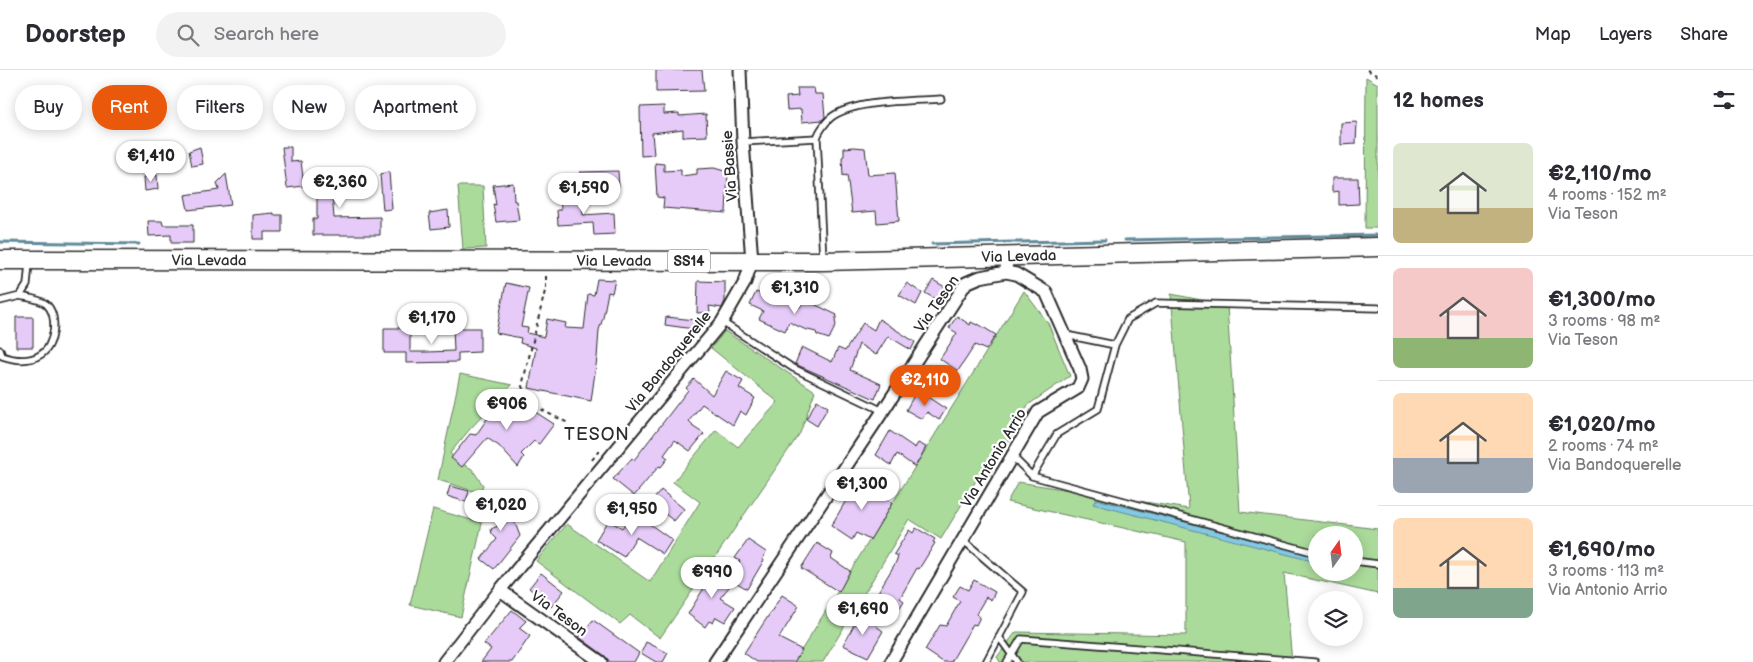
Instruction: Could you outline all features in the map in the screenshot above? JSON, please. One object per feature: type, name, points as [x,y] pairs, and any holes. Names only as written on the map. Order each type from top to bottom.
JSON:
[{"type":"main road","name":"Via Levada","points":[[0,260],[823,261],[1006,265],[1378,247]]},
{"type":"street","name":"Via Bassie","points":[[740,70],[743,142],[752,261]]},
{"type":"street","name":"Via Bandoquerelle","points":[[444,662],[500,590],[722,322],[745,282],[752,261]]},
{"type":"street","name":"Via Antonio Arrio","points":[[891,662],[1038,412],[1055,400],[1078,388],[1082,379],[1080,369],[1046,292],[1016,274],[1006,265]]},
{"type":"street","name":"Via Teson","points":[[715,662],[884,411],[966,283],[1006,265]]},
{"type":"street","name":"Via Teson","points":[[500,590],[601,662]]},
{"type":"lane","points":[[823,261],[818,133],[833,116],[863,104],[941,99]]},
{"type":"lane","points":[[743,142],[817,138]]},
{"type":"lane","points":[[20,296],[27,285],[30,260]]},
{"type":"lane","points":[[0,301],[20,296],[44,302],[51,309],[54,327],[49,346],[40,356],[12,359],[2,356],[0,350]]},
{"type":"lane","points":[[1032,476],[1057,434],[1098,409],[1115,345],[1128,319],[1156,303],[1378,308]]},
{"type":"lane","points":[[722,322],[793,368],[884,411]]},
{"type":"lane","points":[[1064,334],[1115,345]]},
{"type":"lane","points":[[1012,456],[1032,476],[1308,551]]},
{"type":"lane","points":[[963,540],[1023,592],[986,662]]},
{"type":"lane","points":[[1363,562],[1378,564]]},
{"type":"lane","points":[[1000,637],[1017,662]]},
{"type":"lane","points":[[1007,662],[1021,639],[1314,662]]},
{"type":"path","points":[[1367,70],[1378,76]]},
{"type":"path","points":[[547,261],[546,287],[522,386],[531,402],[541,410],[568,423]]},
{"type":"green space","points":[[1366,77],[1378,84],[1378,228],[1365,228]]},
{"type":"green space","points":[[458,186],[483,186],[486,248],[463,249]]},
{"type":"green space","points":[[1024,291],[1048,323],[1070,376],[1028,405],[988,477],[980,474],[941,539],[909,519],[823,662],[794,662]]},
{"type":"green space","points":[[1171,294],[1227,305],[1240,512],[1354,526],[1308,526],[1308,578],[1284,573],[1292,662],[1000,662],[997,657],[1016,632],[1186,635],[1186,542],[1007,502],[1018,482],[1189,509]]},
{"type":"green space","points":[[725,331],[815,391],[800,433],[660,638],[630,615],[620,624],[536,561],[567,524],[650,582],[700,502],[673,482],[716,430],[738,447],[778,402],[711,348]]},
{"type":"green space","points":[[460,374],[512,385],[450,453],[456,460],[472,469],[483,485],[480,493],[438,480]]},
{"type":"green space","points":[[433,509],[482,523],[461,617],[410,605]]},
{"type":"green space","points":[[1363,527],[1378,529],[1378,594],[1320,581],[1363,581]]},
{"type":"water","points":[[1096,499],[1308,554],[1308,560],[1093,504]]},
{"type":"building","points":[[656,70],[702,70],[704,91],[656,92]]},
{"type":"building","points":[[797,88],[814,88],[815,94],[823,94],[825,117],[822,120],[802,122],[801,109],[787,110],[786,97],[798,96]]},
{"type":"building","points":[[664,106],[664,114],[679,113],[679,116],[706,114],[707,136],[683,137],[683,129],[652,133],[654,155],[641,156],[640,107]]},
{"type":"building","points":[[1357,122],[1356,144],[1341,145],[1341,123]]},
{"type":"building","points":[[200,147],[203,164],[192,166],[189,151]]},
{"type":"building","points":[[282,147],[291,147],[291,162],[301,161],[304,186],[287,188]]},
{"type":"building","points":[[844,148],[865,148],[868,175],[895,173],[899,221],[877,223],[876,211],[852,213],[847,175],[843,176],[842,157],[844,156]]},
{"type":"building","points":[[655,163],[664,164],[664,171],[681,170],[681,176],[697,174],[697,169],[714,168],[728,172],[726,213],[663,208],[664,198],[657,197]]},
{"type":"building","points":[[352,171],[355,190],[332,193],[334,218],[380,217],[380,235],[313,235],[313,219],[317,219],[317,181],[321,181],[320,172],[331,172],[331,175]]},
{"type":"building","points":[[618,171],[619,187],[580,190],[580,172]]},
{"type":"building","points":[[389,172],[392,209],[383,210],[380,174]]},
{"type":"building","points":[[226,174],[231,205],[188,210],[185,195],[219,190],[217,183]]},
{"type":"building","points":[[157,175],[158,189],[145,191],[144,177]]},
{"type":"building","points":[[1332,178],[1358,178],[1359,204],[1339,205],[1339,191],[1332,192]]},
{"type":"building","points":[[513,183],[514,201],[516,201],[519,220],[496,222],[493,204],[496,205],[493,185]]},
{"type":"building","points":[[582,193],[583,215],[614,213],[615,234],[594,235],[593,223],[558,225],[557,210],[561,210],[560,194]]},
{"type":"building","points":[[448,210],[449,227],[431,229],[429,213]]},
{"type":"building","points":[[274,213],[274,215],[282,215],[282,232],[264,232],[264,239],[253,239],[253,215]]},
{"type":"building","points":[[148,221],[162,221],[163,225],[193,225],[193,243],[171,243],[171,235],[149,236]]},
{"type":"building","points":[[597,279],[615,280],[612,293],[608,292],[599,330],[591,401],[529,388],[536,348],[520,343],[521,338],[496,333],[506,283],[529,288],[521,327],[528,328],[527,333],[544,337],[547,319],[566,323],[565,328],[584,329],[588,294],[594,295]]},
{"type":"building","points":[[933,280],[950,290],[942,303],[925,293]]},
{"type":"building","points":[[698,281],[725,282],[725,301],[722,308],[709,306],[710,312],[697,313]]},
{"type":"building","points":[[907,283],[922,293],[916,305],[899,295]]},
{"type":"building","points":[[756,292],[777,300],[779,297],[800,307],[803,300],[837,315],[836,325],[829,339],[789,322],[785,331],[759,319],[763,311],[750,305]]},
{"type":"building","points":[[957,316],[970,325],[971,322],[978,324],[996,335],[986,350],[975,345],[958,371],[940,359],[957,333],[949,328]]},
{"type":"building","points":[[16,317],[33,317],[33,347],[16,347]]},
{"type":"building","points":[[666,317],[695,320],[694,329],[665,325]]},
{"type":"building","points":[[879,319],[915,342],[911,350],[888,336],[876,355],[859,344],[850,370],[881,384],[875,399],[795,364],[802,347],[832,362],[838,348],[845,351],[863,323],[874,330]]},
{"type":"building","points":[[384,328],[410,328],[410,352],[427,352],[454,351],[453,328],[480,328],[480,352],[458,353],[458,362],[406,363],[406,353],[384,353]]},
{"type":"building","points":[[726,371],[743,381],[739,388],[755,398],[746,415],[740,411],[733,425],[702,404],[689,421],[692,426],[704,434],[690,451],[675,440],[664,455],[668,458],[634,496],[613,479],[632,458],[634,460],[688,390],[686,388],[694,379],[712,395]]},
{"type":"building","points":[[917,390],[946,409],[939,420],[927,412],[922,419],[906,410]]},
{"type":"building","points":[[508,393],[554,424],[539,444],[534,441],[521,454],[524,457],[518,467],[499,446],[487,438],[462,467],[451,458],[470,434],[476,435]]},
{"type":"building","points":[[817,400],[828,407],[817,426],[806,419]]},
{"type":"building","points":[[890,431],[915,448],[918,443],[926,447],[915,467],[897,454],[891,465],[876,455]]},
{"type":"building","points":[[860,477],[880,490],[878,494],[892,503],[870,540],[856,533],[852,540],[831,526]]},
{"type":"building","points":[[450,486],[469,491],[466,502],[447,496]]},
{"type":"building","points":[[661,490],[684,509],[674,521],[651,503]]},
{"type":"building","points":[[504,494],[520,536],[494,569],[481,559],[497,539],[492,534],[491,529],[498,526],[488,500]]},
{"type":"building","points":[[633,512],[672,540],[663,554],[636,537],[624,557],[596,540],[608,520],[622,528]]},
{"type":"building","points":[[916,528],[935,539],[933,542],[935,543],[919,569],[917,568],[900,598],[904,601],[895,615],[872,602],[896,562],[898,556],[894,554],[909,530],[913,533]]},
{"type":"building","points":[[748,540],[766,552],[762,560],[764,560],[747,589],[729,578],[740,561],[735,558]]},
{"type":"building","points":[[817,543],[833,553],[831,558],[850,571],[839,592],[801,568]]},
{"type":"building","points":[[709,567],[733,582],[720,598],[735,607],[725,622],[716,617],[713,623],[709,621],[705,627],[688,614],[704,588],[699,584]]},
{"type":"building","points":[[541,573],[564,591],[551,607],[529,588]]},
{"type":"building","points":[[974,580],[995,592],[991,600],[986,597],[976,614],[980,617],[976,625],[973,624],[951,662],[943,662],[925,650],[940,625],[946,626],[960,601],[953,597],[960,586],[968,590]]},
{"type":"building","points":[[782,595],[799,606],[779,638],[802,650],[794,662],[757,662],[744,653]]},
{"type":"building","points":[[512,610],[526,621],[519,628],[530,636],[512,662],[481,662],[491,649],[484,644]]},
{"type":"building","points":[[860,614],[877,624],[876,626],[883,631],[868,657],[843,645]]},
{"type":"building","points":[[593,620],[639,653],[634,662],[610,662],[605,656],[579,637]]},
{"type":"building","points":[[646,642],[668,653],[663,662],[656,662],[641,653]]},
{"type":"waterway","points":[[1125,240],[1378,235]]},
{"type":"waterway","points":[[932,244],[1105,240]]},
{"type":"waterway","points":[[0,242],[139,244]]},
{"type":"district","name":"TESON","points":[[597,434]]}]
